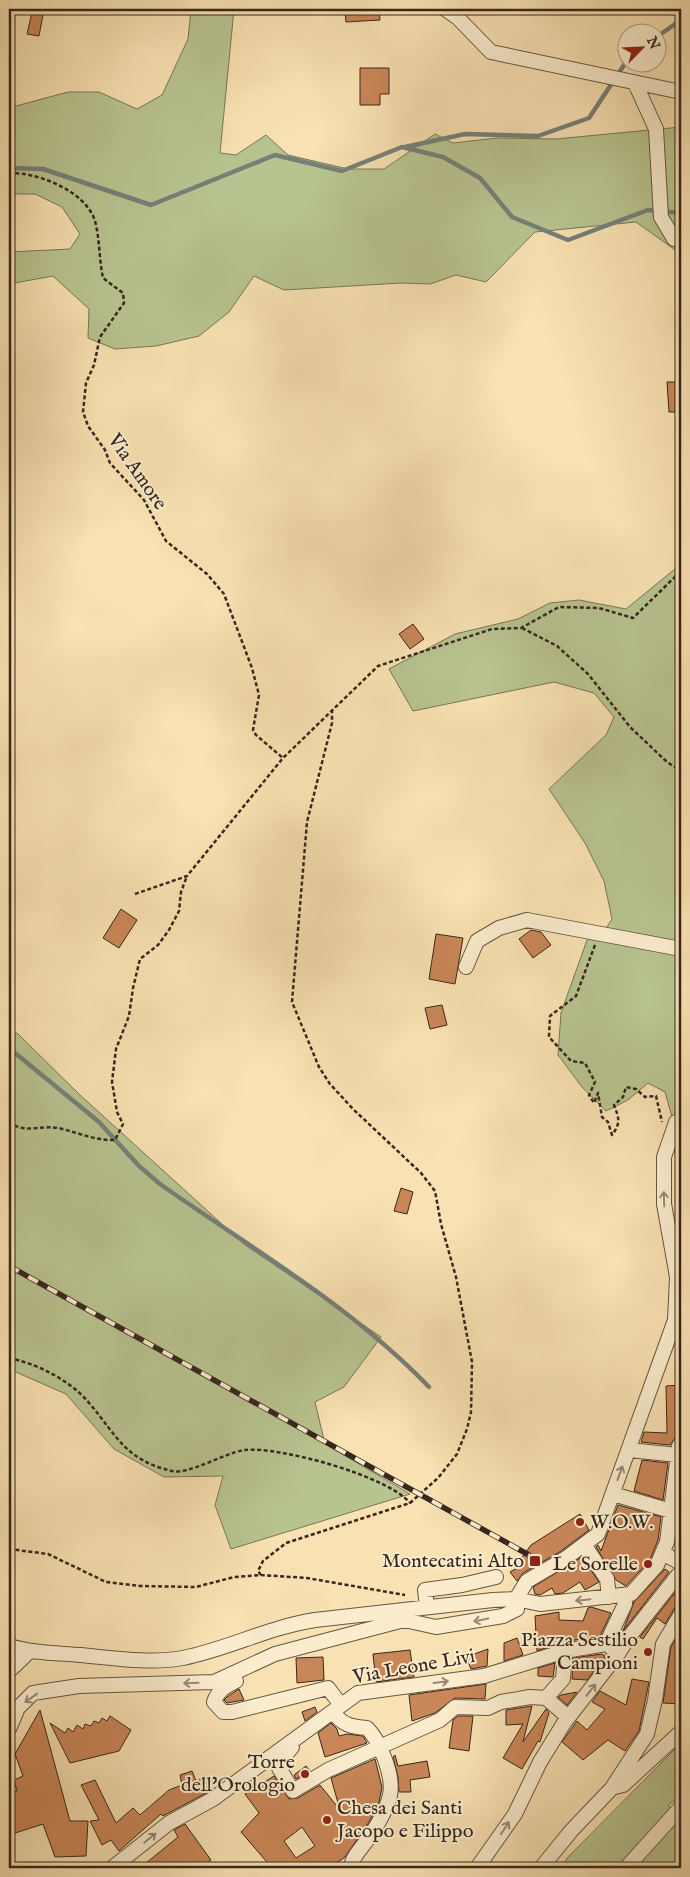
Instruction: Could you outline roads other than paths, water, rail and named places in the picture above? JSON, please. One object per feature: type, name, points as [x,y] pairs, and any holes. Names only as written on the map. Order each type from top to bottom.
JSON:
[{"type":"street","points":[[445,9],[458,18],[491,52],[681,92]]},
{"type":"street","points":[[635,83],[656,129],[661,217],[674,239],[681,240]]},
{"type":"street","points":[[466,967],[477,941],[499,928],[527,920],[681,949]]},
{"type":"street","points":[[9,1730],[18,1708],[33,1694],[79,1686],[214,1682],[275,1654],[404,1620],[436,1627],[503,1616],[518,1609],[516,1599],[527,1581],[585,1546],[598,1534],[674,1320],[677,1277],[664,1204],[664,1157],[676,1122],[681,1119]]},
{"type":"street","points":[[9,1646],[30,1651],[128,1659],[174,1659],[221,1648],[296,1622],[424,1606],[516,1599],[540,1604],[631,1594],[662,1553],[677,1491],[679,1450],[629,1450]]},
{"type":"street","points":[[613,1494],[671,1511]]},
{"type":"street","points":[[585,1546],[607,1580],[609,1597]]},
{"type":"street","points":[[477,1868],[515,1814],[540,1762],[568,1718],[616,1658],[629,1636],[679,1569],[662,1553]]},
{"type":"street","points":[[424,1606],[425,1590],[462,1585],[496,1577]]},
{"type":"street","points":[[616,1658],[600,1644],[615,1625],[625,1604],[625,1595]]},
{"type":"street","points":[[541,1868],[566,1837],[612,1788],[647,1734],[655,1700],[662,1644],[681,1614]]},
{"type":"street","name":"Via Leone Livi","points":[[112,1868],[169,1823],[213,1799],[358,1693],[484,1676],[565,1651],[600,1644]]},
{"type":"street","points":[[310,1645],[225,1686],[217,1694],[214,1702],[223,1712],[232,1712],[328,1688],[342,1723],[352,1727],[366,1728],[380,1747],[388,1770],[391,1793],[386,1808],[350,1868]]},
{"type":"street","points":[[9,1671],[30,1651]]},
{"type":"street","points":[[546,1698],[563,1679],[565,1651]]},
{"type":"street","points":[[305,1732],[283,1758],[280,1768],[293,1791],[328,1770],[440,1720],[455,1707],[488,1708],[501,1702],[546,1698],[568,1718]]},
{"type":"street","points":[[612,1788],[622,1785],[681,1732]]},
{"type":"street","points":[[184,1815],[207,1810],[230,1799],[274,1767],[280,1768]]},
{"type":"street","points":[[626,1868],[681,1807]]},
{"type":"waterway","points":[[668,29],[681,20]]},
{"type":"waterway","points":[[405,147],[465,134],[538,136],[589,118],[619,72]]},
{"type":"waterway","points":[[9,168],[43,169],[151,205],[275,155],[342,171],[402,147],[443,157],[480,178],[512,217],[568,240],[648,210],[681,213]]},
{"type":"waterway","points":[[9,1048],[99,1122],[139,1166],[160,1184],[333,1304],[399,1357],[429,1387]]},
{"type":"railway","points":[[9,1266],[529,1555]]},
{"type":"place","name":"W.O.W.","points":[[580,1522]]},
{"type":"place","name":"Montecatini Alto","points":[[535,1561]]},
{"type":"place","name":"Le Sorelle","points":[[648,1564]]},
{"type":"place","name":"Piazza Sestilio Campioni","points":[[648,1652]]},
{"type":"place","name":"Torre dell'Orologio","points":[[305,1774]]},
{"type":"place","name":"Chesa dei Santi Jacopo e Filippo","points":[[327,1820]]}]
